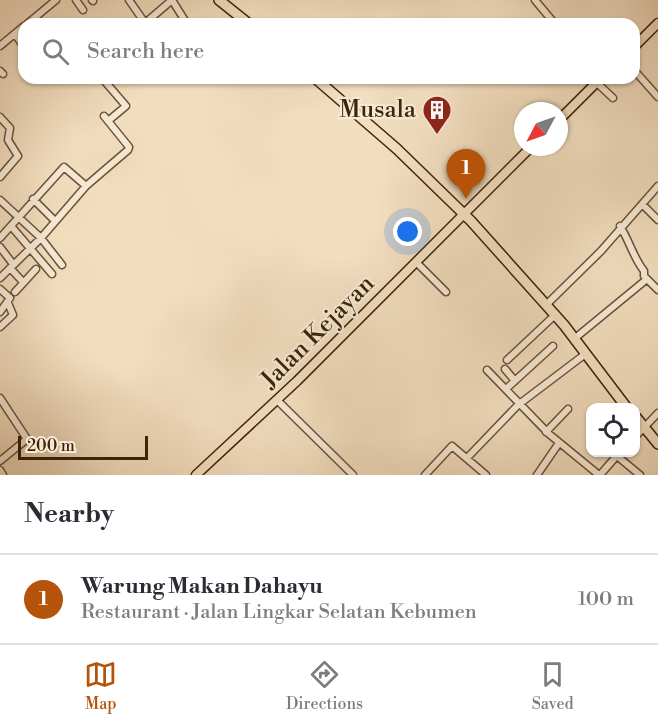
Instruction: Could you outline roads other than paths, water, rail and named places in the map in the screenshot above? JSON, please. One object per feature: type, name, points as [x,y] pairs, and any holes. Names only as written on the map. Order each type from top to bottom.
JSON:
[{"type":"highway","points":[[219,0],[242,18]]},
{"type":"highway","points":[[322,84],[397,148],[464,214],[546,304],[623,403]]},
{"type":"highway","points":[[640,422],[658,444]]},
{"type":"main road","points":[[640,41],[658,23]]},
{"type":"main road","points":[[568,111],[595,84]]},
{"type":"main road","name":"Jalan Kejayan","points":[[196,475],[277,400],[522,156]]},
{"type":"street","points":[[34,18],[56,0]]},
{"type":"street","points":[[76,0],[83,10]]},
{"type":"street","points":[[129,0],[141,18]]},
{"type":"street","points":[[152,18],[172,0],[183,18]]},
{"type":"street","points":[[535,0],[550,18]]},
{"type":"street","points":[[0,46],[18,31]]},
{"type":"street","points":[[15,34],[18,38]]},
{"type":"street","points":[[640,77],[658,97]]},
{"type":"street","points":[[0,278],[41,238],[86,186],[129,149],[106,118],[126,106],[107,84]]},
{"type":"street","points":[[603,84],[613,98]]},
{"type":"street","points":[[0,117],[10,128],[8,140],[18,155],[16,162],[0,177]]},
{"type":"street","points":[[0,238],[64,167],[86,186]]},
{"type":"street","points":[[546,304],[601,251],[620,226],[658,186]]},
{"type":"street","points":[[33,199],[54,221]]},
{"type":"street","points":[[0,200],[41,238],[62,265]]},
{"type":"street","points":[[642,204],[658,220]]},
{"type":"street","points":[[11,226],[52,274]]},
{"type":"street","points":[[620,226],[647,279],[658,290]]},
{"type":"street","points":[[0,247],[23,282]]},
{"type":"street","points":[[416,262],[446,292]]},
{"type":"street","points":[[15,292],[36,269]]},
{"type":"street","points":[[574,339],[647,279]]},
{"type":"street","points":[[0,289],[10,298],[0,312]]},
{"type":"street","points":[[0,327],[13,315],[8,303]]},
{"type":"street","points":[[507,360],[555,315]]},
{"type":"street","points":[[506,389],[553,346]]},
{"type":"street","points":[[467,459],[519,404],[584,355]]},
{"type":"street","points":[[505,369],[515,381]]},
{"type":"street","points":[[487,370],[546,432],[599,475],[616,457]]},
{"type":"street","points":[[0,398],[27,439],[0,461]]},
{"type":"street","points":[[277,400],[353,475]]},
{"type":"street","points":[[546,432],[568,409]]},
{"type":"street","points":[[640,432],[658,412]]},
{"type":"street","points":[[537,475],[560,443]]},
{"type":"street","points":[[425,475],[453,447],[481,474]]},
{"type":"street","points":[[622,457],[640,475]]},
{"type":"street","points":[[0,470],[3,475]]},
{"type":"place","name":"Musala","points":[[437,136]]},
{"type":"place","name":"Warung Makan Dahayu","points":[[466,199]]}]
